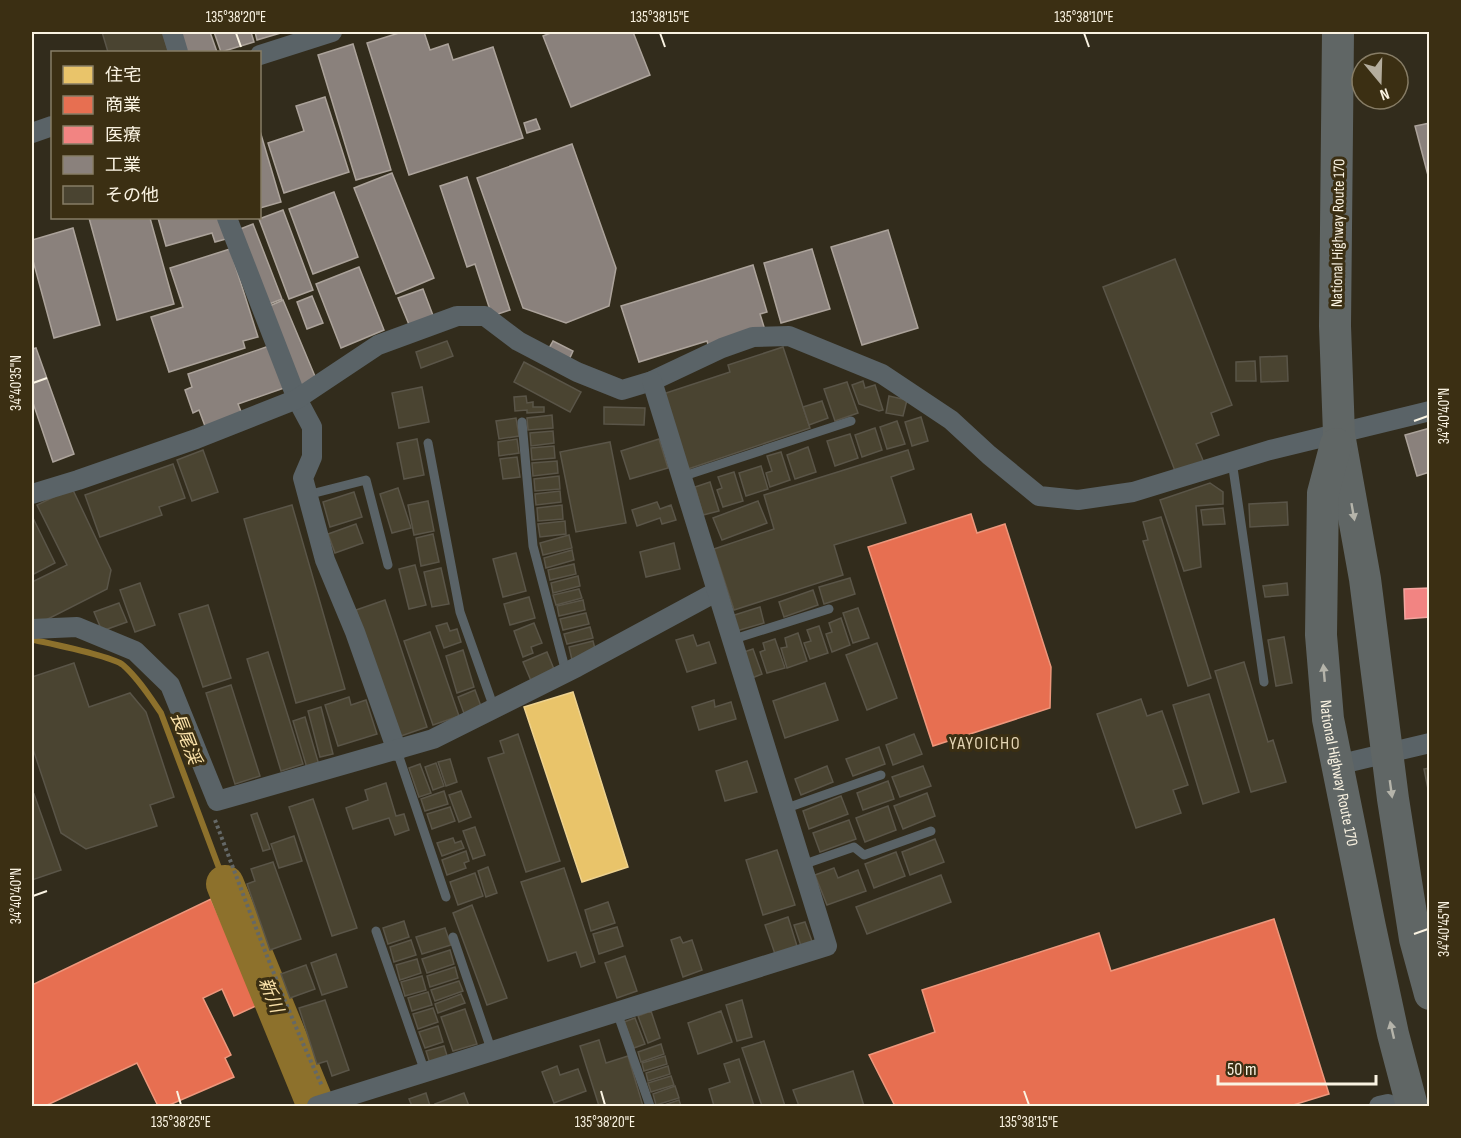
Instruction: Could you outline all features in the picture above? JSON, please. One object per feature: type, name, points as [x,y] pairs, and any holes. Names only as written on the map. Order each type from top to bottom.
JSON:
[{"type":"highway","name":"National Highway Route 170","points":[[1338,32],[1335,326],[1339,434],[1365,579],[1387,755],[1415,939],[1430,994]]},
{"type":"highway","name":"National Highway Route 170","points":[[1339,434],[1323,493],[1321,574],[1323,668],[1328,720],[1393,1034],[1393,1106]]},
{"type":"street","points":[[172,32],[178,51]]},
{"type":"street","points":[[261,55],[332,32]]},
{"type":"street","points":[[32,133],[51,126]]},
{"type":"street","points":[[227,219],[297,399],[312,427],[312,457],[303,478],[307,495],[325,560],[355,632],[397,751]]},
{"type":"street","points":[[32,494],[196,439],[297,399],[378,345],[457,316],[485,316],[518,341],[577,372],[622,390],[652,381],[722,348],[753,337],[789,336],[882,374],[951,420],[1039,496],[1078,500],[1133,492],[1232,461],[1430,411]]},
{"type":"street","points":[[323,1105],[827,946],[652,381]]},
{"type":"street","points":[[32,629],[77,627],[135,651],[170,685],[217,801],[434,739],[716,592]]},
{"type":"street","points":[[1337,765],[1430,743]]},
{"type":"lane","points":[[681,477],[851,421]]},
{"type":"lane","points":[[522,422],[533,546],[566,672]]},
{"type":"lane","points":[[428,443],[460,612],[494,708]]},
{"type":"lane","points":[[1232,461],[1264,682]]},
{"type":"lane","points":[[307,495],[366,480],[388,565]]},
{"type":"lane","points":[[731,640],[829,609]]},
{"type":"lane","points":[[397,751],[446,897]]},
{"type":"lane","points":[[784,809],[881,775]]},
{"type":"lane","points":[[802,866],[854,847],[864,855],[931,831]]},
{"type":"lane","points":[[376,931],[425,1072]]},
{"type":"lane","points":[[453,937],[492,1052]]},
{"type":"lane","points":[[616,1012],[650,1107]]},
{"type":"path","points":[[217,801],[210,806],[323,1105]]},
{"type":"building: 住宅","points":[[573,692],[628,867],[582,882],[524,707]]},
{"type":"building: 商業","points":[[971,514],[977,533],[1005,524],[1051,667],[1050,708],[933,746],[868,547]]},
{"type":"building: 商業","points":[[211,899],[258,1005],[234,1016],[222,989],[203,998],[231,1055],[225,1058],[234,1077],[167,1106],[158,1106],[137,1063],[45,1106],[32,1106],[32,985]]},
{"type":"building: 商業","points":[[1274,919],[1329,1094],[1290,1106],[895,1106],[869,1055],[935,1032],[922,990],[1099,933],[1111,971]]},
{"type":"building: 医療","points":[[1430,588],[1430,617],[1405,619],[1404,589]]},
{"type":"building: 工業","points":[[179,32],[210,32],[217,51],[186,51]]},
{"type":"building: 工業","points":[[214,32],[251,32],[254,42],[221,51]]},
{"type":"building: 工業","points":[[255,32],[284,32],[257,40]]},
{"type":"building: 工業","points":[[402,32],[424,32],[430,50],[448,44],[453,60],[493,47],[523,138],[409,175],[367,43]]},
{"type":"building: 工業","points":[[553,32],[633,32],[650,75],[571,107],[543,36]]},
{"type":"building: 工業","points":[[353,44],[391,170],[356,180],[318,55]]},
{"type":"building: 工業","points":[[325,97],[349,172],[284,193],[268,143],[304,131],[296,106]]},
{"type":"building: 工業","points":[[536,119],[540,129],[527,133],[524,123]]},
{"type":"building: 工業","points":[[1430,123],[1430,183],[1415,126]]},
{"type":"building: 工業","points":[[261,134],[281,202],[261,208]]},
{"type":"building: 工業","points":[[572,144],[616,268],[609,306],[566,323],[523,308],[477,178]]},
{"type":"building: 工業","points":[[392,173],[434,278],[396,294],[354,188]]},
{"type":"building: 工業","points":[[467,177],[510,310],[492,316],[475,264],[467,267],[440,186]]},
{"type":"building: 工業","points":[[334,192],[358,257],[313,274],[289,209]]},
{"type":"building: 工業","points":[[283,210],[313,290],[289,299],[259,219]]},
{"type":"building: 工業","points":[[89,219],[150,219],[174,304],[117,320]]},
{"type":"building: 工業","points":[[158,219],[220,219],[226,239],[215,242],[212,233],[166,246]]},
{"type":"building: 工業","points":[[253,224],[282,299],[264,306],[235,231]]},
{"type":"building: 工業","points":[[73,228],[100,325],[54,338],[32,257],[32,240]]},
{"type":"building: 工業","points":[[888,230],[918,328],[862,345],[831,247]]},
{"type":"building: 工業","points":[[230,249],[258,337],[243,341],[245,348],[169,372],[151,317],[183,307],[170,268]]},
{"type":"building: 工業","points":[[812,249],[830,309],[781,323],[764,263]]},
{"type":"building: 工業","points":[[753,265],[767,312],[760,314],[765,330],[709,348],[707,341],[639,362],[621,306]]},
{"type":"building: 工業","points":[[359,267],[384,330],[341,348],[316,284]]},
{"type":"building: 工業","points":[[423,289],[434,318],[410,327],[398,298]]},
{"type":"building: 工業","points":[[312,296],[323,323],[307,329],[297,302]]},
{"type":"building: 工業","points":[[283,300],[317,381],[299,389],[265,308]]},
{"type":"building: 工業","points":[[553,341],[573,351],[568,362],[547,352]]},
{"type":"building: 工業","points":[[269,346],[284,388],[238,404],[242,414],[205,426],[199,410],[193,413],[185,390],[192,387],[188,374]]},
{"type":"building: 工業","points":[[36,348],[74,454],[53,462],[32,400],[32,349]]},
{"type":"building: 工業","points":[[1430,428],[1430,472],[1417,476],[1405,435]]},
{"type":"building: その他","points":[[102,32],[162,32],[169,51],[108,51]]},
{"type":"building: その他","points":[[1175,259],[1232,405],[1211,413],[1219,435],[1196,444],[1205,465],[1177,476],[1103,287]]},
{"type":"building: その他","points":[[447,341],[453,356],[421,368],[416,352]]},
{"type":"building: その他","points":[[783,347],[810,428],[688,469],[663,394],[730,372],[728,365]]},
{"type":"building: その他","points":[[1287,356],[1288,381],[1261,382],[1260,357]]},
{"type":"building: その他","points":[[1255,361],[1256,381],[1236,381],[1236,362]]},
{"type":"building: その他","points":[[524,362],[581,392],[570,412],[514,382]]},
{"type":"building: その他","points":[[863,381],[865,388],[875,385],[883,410],[879,411],[859,404],[852,385]]},
{"type":"building: その他","points":[[847,382],[858,413],[835,421],[824,389]]},
{"type":"building: その他","points":[[422,387],[429,422],[399,428],[392,393]]},
{"type":"building: その他","points":[[526,396],[527,403],[533,402],[533,407],[544,407],[544,412],[515,411],[514,397]]},
{"type":"building: その他","points":[[889,396],[907,400],[903,416],[886,413]]},
{"type":"building: その他","points":[[822,401],[828,418],[809,425],[803,407]]},
{"type":"building: その他","points":[[604,407],[645,408],[644,425],[604,424]]},
{"type":"building: その他","points":[[552,415],[553,428],[528,430],[527,418]]},
{"type":"building: その他","points":[[921,417],[928,441],[912,446],[905,422]]},
{"type":"building: その他","points":[[516,418],[519,436],[499,439],[496,421]]},
{"type":"building: その他","points":[[897,421],[905,444],[887,449],[880,427]]},
{"type":"building: その他","points":[[875,428],[882,450],[862,457],[855,435]]},
{"type":"building: その他","points":[[553,431],[554,443],[531,446],[530,433]]},
{"type":"building: その他","points":[[850,434],[858,458],[835,466],[827,441]]},
{"type":"building: その他","points":[[417,439],[424,475],[404,479],[397,443]]},
{"type":"building: その他","points":[[517,439],[519,453],[499,456],[498,442]]},
{"type":"building: その他","points":[[659,439],[668,468],[630,479],[621,451]]},
{"type":"building: その他","points":[[610,442],[626,523],[576,532],[560,452]]},
{"type":"building: その他","points":[[554,446],[555,458],[532,460],[531,448]]},
{"type":"building: その他","points":[[808,447],[816,472],[795,479],[787,455]]},
{"type":"building: その他","points":[[203,450],[218,492],[192,501],[177,460]]},
{"type":"building: その他","points":[[908,450],[914,469],[891,477],[906,523],[834,545],[843,575],[734,610],[714,549],[774,529],[764,495]]},
{"type":"building: その他","points":[[781,452],[790,480],[770,487],[766,473],[772,471],[767,456]]},
{"type":"building: その他","points":[[517,457],[520,477],[503,479],[500,459]]},
{"type":"building: その他","points":[[557,461],[558,473],[533,476],[532,463]]},
{"type":"building: その他","points":[[173,464],[185,498],[159,507],[162,515],[100,537],[85,495]]},
{"type":"building: その他","points":[[761,466],[768,489],[746,496],[739,473]]},
{"type":"building: その他","points":[[734,472],[743,501],[723,507],[717,490],[722,488],[718,477]]},
{"type":"building: その他","points":[[559,476],[560,489],[535,491],[534,479]]},
{"type":"building: その他","points":[[710,482],[719,511],[703,515],[695,487]]},
{"type":"building: その他","points":[[1210,483],[1223,492],[1223,504],[1196,506],[1201,567],[1184,571],[1160,500]]},
{"type":"building: その他","points":[[72,488],[111,570],[107,589],[42,622],[32,622],[32,582],[67,565],[37,505]]},
{"type":"building: その他","points":[[398,488],[411,528],[392,533],[380,494]]},
{"type":"building: その他","points":[[560,491],[561,502],[536,505],[535,494]]},
{"type":"building: その他","points":[[354,492],[362,517],[330,527],[323,502]]},
{"type":"building: その他","points":[[428,501],[434,531],[414,535],[408,505]]},
{"type":"building: その他","points":[[758,501],[767,523],[722,540],[713,518]]},
{"type":"building: その他","points":[[657,502],[660,509],[671,505],[676,520],[662,524],[660,518],[637,526],[632,510]]},
{"type":"building: その他","points":[[1287,502],[1288,525],[1250,527],[1249,504]]},
{"type":"building: その他","points":[[292,505],[345,689],[296,703],[244,519]]},
{"type":"building: その他","points":[[562,505],[563,519],[538,521],[537,508]]},
{"type":"building: その他","points":[[1223,508],[1225,524],[1203,525],[1201,510]]},
{"type":"building: その他","points":[[32,516],[55,563],[32,575]]},
{"type":"building: その他","points":[[1161,517],[1211,678],[1188,686],[1143,541],[1148,540],[1143,522]]},
{"type":"building: その他","points":[[565,521],[566,534],[540,537],[538,524]]},
{"type":"building: その他","points":[[356,524],[363,543],[335,553],[328,534]]},
{"type":"building: その他","points":[[433,534],[439,562],[421,566],[416,538]]},
{"type":"building: その他","points":[[569,535],[572,548],[543,555],[540,543]]},
{"type":"building: その他","points":[[674,543],[680,569],[646,577],[640,552]]},
{"type":"building: その他","points":[[572,550],[574,560],[546,568],[544,558]]},
{"type":"building: その他","points":[[516,553],[526,591],[503,597],[493,559]]},
{"type":"building: その他","points":[[574,564],[576,574],[550,580],[548,570]]},
{"type":"building: その他","points":[[415,565],[426,605],[409,609],[399,569]]},
{"type":"building: その他","points":[[441,568],[449,604],[432,607],[424,572]]},
{"type":"building: その他","points":[[578,576],[580,586],[553,593],[551,583]]},
{"type":"building: その他","points":[[850,578],[855,594],[824,604],[819,587]]},
{"type":"building: その他","points":[[140,583],[155,625],[135,632],[120,590]]},
{"type":"building: その他","points":[[1287,583],[1288,595],[1265,597],[1263,586]]},
{"type":"building: その他","points":[[579,589],[582,598],[556,605],[553,595]]},
{"type":"building: その他","points":[[813,590],[818,605],[784,617],[779,602]]},
{"type":"building: その他","points":[[529,597],[535,618],[510,625],[504,604]]},
{"type":"building: その他","points":[[385,600],[427,727],[398,737],[356,610]]},
{"type":"building: その他","points":[[583,600],[585,610],[559,616],[557,606]]},
{"type":"building: その他","points":[[119,603],[127,622],[102,631],[94,612]]},
{"type":"building: その他","points":[[208,605],[231,678],[203,687],[179,614]]},
{"type":"building: その他","points":[[760,607],[764,623],[733,632],[728,617]]},
{"type":"building: その他","points":[[858,608],[869,638],[853,643],[843,613]]},
{"type":"building: その他","points":[[586,613],[589,624],[563,630],[560,619]]},
{"type":"building: その他","points":[[841,618],[850,645],[832,652],[826,634],[832,632],[829,623]]},
{"type":"building: その他","points":[[447,623],[450,631],[457,629],[461,642],[444,648],[436,626]]},
{"type":"building: その他","points":[[534,623],[542,643],[531,647],[533,653],[523,657],[514,631]]},
{"type":"building: その他","points":[[819,626],[828,653],[810,659],[804,643],[811,641],[807,630]]},
{"type":"building: その他","points":[[590,627],[593,638],[567,644],[564,634]]},
{"type":"building: その他","points":[[430,632],[459,716],[433,725],[404,641]]},
{"type":"building: その他","points":[[798,633],[807,661],[787,668],[781,648],[787,647],[785,638]]},
{"type":"building: その他","points":[[693,635],[697,646],[709,642],[716,663],[687,672],[676,640]]},
{"type":"building: その他","points":[[1284,637],[1292,683],[1276,686],[1268,640]]},
{"type":"building: その他","points":[[775,639],[785,668],[767,673],[760,652],[765,650],[763,643]]},
{"type":"building: その他","points":[[593,641],[596,653],[572,660],[569,647]]},
{"type":"building: その他","points":[[877,643],[897,698],[867,710],[846,655]]},
{"type":"building: その他","points":[[753,649],[762,674],[747,680],[738,654]]},
{"type":"building: その他","points":[[463,650],[474,687],[457,693],[446,656]]},
{"type":"building: その他","points":[[268,652],[303,764],[281,771],[247,659]]},
{"type":"building: その他","points":[[547,652],[556,674],[532,683],[523,662]]},
{"type":"building: その他","points":[[1244,662],[1268,742],[1273,740],[1286,782],[1251,792],[1215,671]]},
{"type":"building: その他","points":[[74,663],[89,707],[130,693],[146,712],[174,797],[150,805],[157,826],[86,849],[61,833],[32,746],[32,677]]},
{"type":"building: その他","points":[[825,683],[838,720],[785,738],[773,701]]},
{"type":"building: その他","points":[[231,685],[260,776],[235,784],[206,693]]},
{"type":"building: その他","points":[[475,690],[482,709],[465,716],[458,697]]},
{"type":"building: その他","points":[[1209,694],[1239,792],[1203,804],[1173,705]]},
{"type":"building: その他","points":[[349,697],[351,705],[366,700],[377,734],[338,746],[325,705]]},
{"type":"building: その他","points":[[1141,699],[1147,716],[1162,711],[1188,785],[1173,790],[1181,813],[1136,828],[1097,714]]},
{"type":"building: その他","points":[[714,700],[715,707],[731,702],[736,719],[699,730],[692,707]]},
{"type":"building: その他","points":[[321,707],[333,754],[320,757],[308,711]]},
{"type":"building: その他","points":[[305,717],[319,765],[307,768],[293,721]]},
{"type":"building: その他","points":[[518,734],[560,861],[526,872],[488,758],[504,753],[500,741]]},
{"type":"building: その他","points":[[914,734],[922,754],[893,765],[886,745]]},
{"type":"building: その他","points":[[879,747],[885,764],[853,776],[846,759]]},
{"type":"building: その他","points":[[450,759],[457,782],[446,786],[438,762]]},
{"type":"building: その他","points":[[747,761],[757,792],[725,801],[716,771]]},
{"type":"building: その他","points":[[436,763],[444,786],[433,790],[425,767]]},
{"type":"building: その他","points":[[420,764],[431,793],[419,797],[409,768]]},
{"type":"building: その他","points":[[827,766],[833,782],[801,795],[795,779]]},
{"type":"building: その他","points":[[923,766],[931,786],[900,797],[892,777]]},
{"type":"building: その他","points":[[1430,768],[1430,799],[1424,769]]},
{"type":"building: その他","points":[[888,781],[894,799],[863,810],[857,793]]},
{"type":"building: その他","points":[[386,783],[396,816],[404,814],[409,830],[395,835],[389,818],[353,829],[346,808],[368,800],[365,790]]},
{"type":"building: その他","points":[[444,791],[448,804],[425,811],[421,799]]},
{"type":"building: その他","points":[[461,791],[471,817],[459,822],[449,795]]},
{"type":"building: その他","points":[[927,793],[935,816],[903,829],[894,806]]},
{"type":"building: その他","points":[[34,794],[61,870],[32,880],[32,795]]},
{"type":"building: その他","points":[[841,796],[848,814],[809,829],[803,811]]},
{"type":"building: その他","points":[[313,799],[357,928],[332,936],[289,807]]},
{"type":"building: その他","points":[[888,806],[896,830],[865,842],[856,818]]},
{"type":"building: その他","points":[[450,807],[455,821],[432,829],[427,814]]},
{"type":"building: その他","points":[[257,813],[270,849],[263,851],[251,815]]},
{"type":"building: その他","points":[[849,820],[856,839],[820,852],[813,833]]},
{"type":"building: その他","points":[[475,827],[485,855],[473,859],[463,831]]},
{"type":"building: その他","points":[[294,836],[302,861],[279,868],[271,844]]},
{"type":"building: その他","points":[[453,838],[455,843],[461,841],[464,848],[442,856],[437,843]]},
{"type":"building: その他","points":[[935,839],[944,862],[910,875],[902,852]]},
{"type":"building: その他","points":[[777,850],[795,905],[763,915],[746,860]]},
{"type":"building: その他","points":[[466,851],[469,861],[464,863],[466,868],[447,875],[442,860]]},
{"type":"building: その他","points":[[896,852],[905,876],[874,888],[865,864]]},
{"type":"building: その他","points":[[273,862],[301,939],[270,950],[247,884],[255,881],[251,869]]},
{"type":"building: その他","points":[[488,867],[497,893],[486,897],[478,871]]},
{"type":"building: その他","points":[[564,868],[595,962],[581,967],[576,952],[548,961],[521,882]]},
{"type":"building: その他","points":[[834,868],[838,878],[858,870],[866,891],[827,905],[815,875]]},
{"type":"building: その他","points":[[475,873],[483,896],[458,905],[450,882]]},
{"type":"building: その他","points":[[941,875],[951,902],[867,934],[856,907]]},
{"type":"building: その他","points":[[608,902],[615,923],[591,931],[585,910]]},
{"type":"building: その他","points":[[472,905],[507,998],[487,1005],[453,913]]},
{"type":"building: その他","points":[[788,917],[797,946],[775,954],[765,925]]},
{"type":"building: その他","points":[[404,921],[409,937],[388,944],[383,928]]},
{"type":"building: その他","points":[[805,922],[813,944],[802,949],[794,925]]},
{"type":"building: その他","points":[[617,927],[623,946],[599,954],[593,934]]},
{"type":"building: その他","points":[[445,928],[451,945],[422,954],[416,937]]},
{"type":"building: その他","points":[[680,937],[683,943],[692,940],[702,970],[683,977],[671,940]]},
{"type":"building: その他","points":[[411,940],[416,955],[394,962],[390,947]]},
{"type":"building: その他","points":[[450,950],[454,964],[427,973],[422,959]]},
{"type":"building: その他","points":[[336,954],[347,987],[322,995],[311,963]]},
{"type":"building: その他","points":[[625,956],[637,991],[617,998],[605,963]]},
{"type":"building: その他","points":[[417,959],[421,973],[400,980],[396,965]]},
{"type":"building: その他","points":[[306,965],[315,989],[290,998],[281,974]]},
{"type":"building: その他","points":[[455,967],[458,978],[430,987],[427,976]]},
{"type":"building: その他","points":[[422,976],[426,990],[405,996],[401,982]]},
{"type":"building: その他","points":[[459,981],[463,991],[435,1001],[431,990]]},
{"type":"building: その他","points":[[428,992],[432,1005],[412,1011],[408,998]]},
{"type":"building: その他","points":[[461,994],[465,1003],[438,1013],[435,1004]]},
{"type":"building: その他","points":[[325,1000],[349,1070],[332,1076],[327,1061],[317,1064],[299,1008]]},
{"type":"building: その他","points":[[742,1000],[752,1037],[737,1041],[726,1005]]},
{"type":"building: その他","points":[[433,1008],[438,1022],[418,1029],[413,1014]]},
{"type":"building: その他","points":[[465,1009],[477,1044],[453,1051],[441,1017]]},
{"type":"building: その他","points":[[651,1011],[660,1038],[648,1043],[638,1016]]},
{"type":"building: その他","points":[[721,1011],[732,1042],[698,1054],[688,1023]]},
{"type":"building: その他","points":[[635,1018],[645,1044],[634,1048],[624,1022]]},
{"type":"building: その他","points":[[438,1026],[443,1042],[425,1048],[419,1032]]},
{"type":"building: その他","points":[[599,1040],[606,1063],[628,1056],[643,1106],[599,1106],[580,1046]]},
{"type":"building: その他","points":[[764,1041],[785,1106],[762,1106],[742,1048]]},
{"type":"building: その他","points":[[661,1044],[664,1054],[641,1062],[638,1052]]},
{"type":"building: その他","points":[[444,1046],[449,1062],[431,1067],[426,1051]]},
{"type":"building: その他","points":[[665,1056],[667,1064],[644,1071],[642,1063]]},
{"type":"building: その他","points":[[739,1059],[754,1106],[714,1106],[709,1089],[730,1082],[724,1064]]},
{"type":"building: その他","points":[[557,1066],[560,1075],[578,1069],[586,1091],[554,1103],[542,1072]]},
{"type":"building: その他","points":[[668,1066],[670,1074],[648,1081],[646,1073]]},
{"type":"building: その他","points":[[853,1071],[864,1106],[799,1106],[793,1090]]},
{"type":"building: その他","points":[[671,1076],[674,1085],[651,1092],[648,1083]]},
{"type":"building: その他","points":[[675,1086],[679,1098],[656,1105],[653,1094]]},
{"type":"building: その他","points":[[426,1093],[430,1106],[412,1106],[409,1099]]},
{"type":"building: その他","points":[[464,1093],[469,1106],[436,1106],[435,1104]]},
{"type":"building: その他","points":[[679,1100],[681,1106],[661,1106]]},
{"type":"waterway","name":"長尾渓","points":[[34,640],[107,658],[123,665],[139,682],[161,713],[225,884]]},
{"type":"waterway","name":"新川","points":[[225,884],[316,1106]]},
{"type":"district","name":"YAYOICHO","points":[[985,743]]}]
